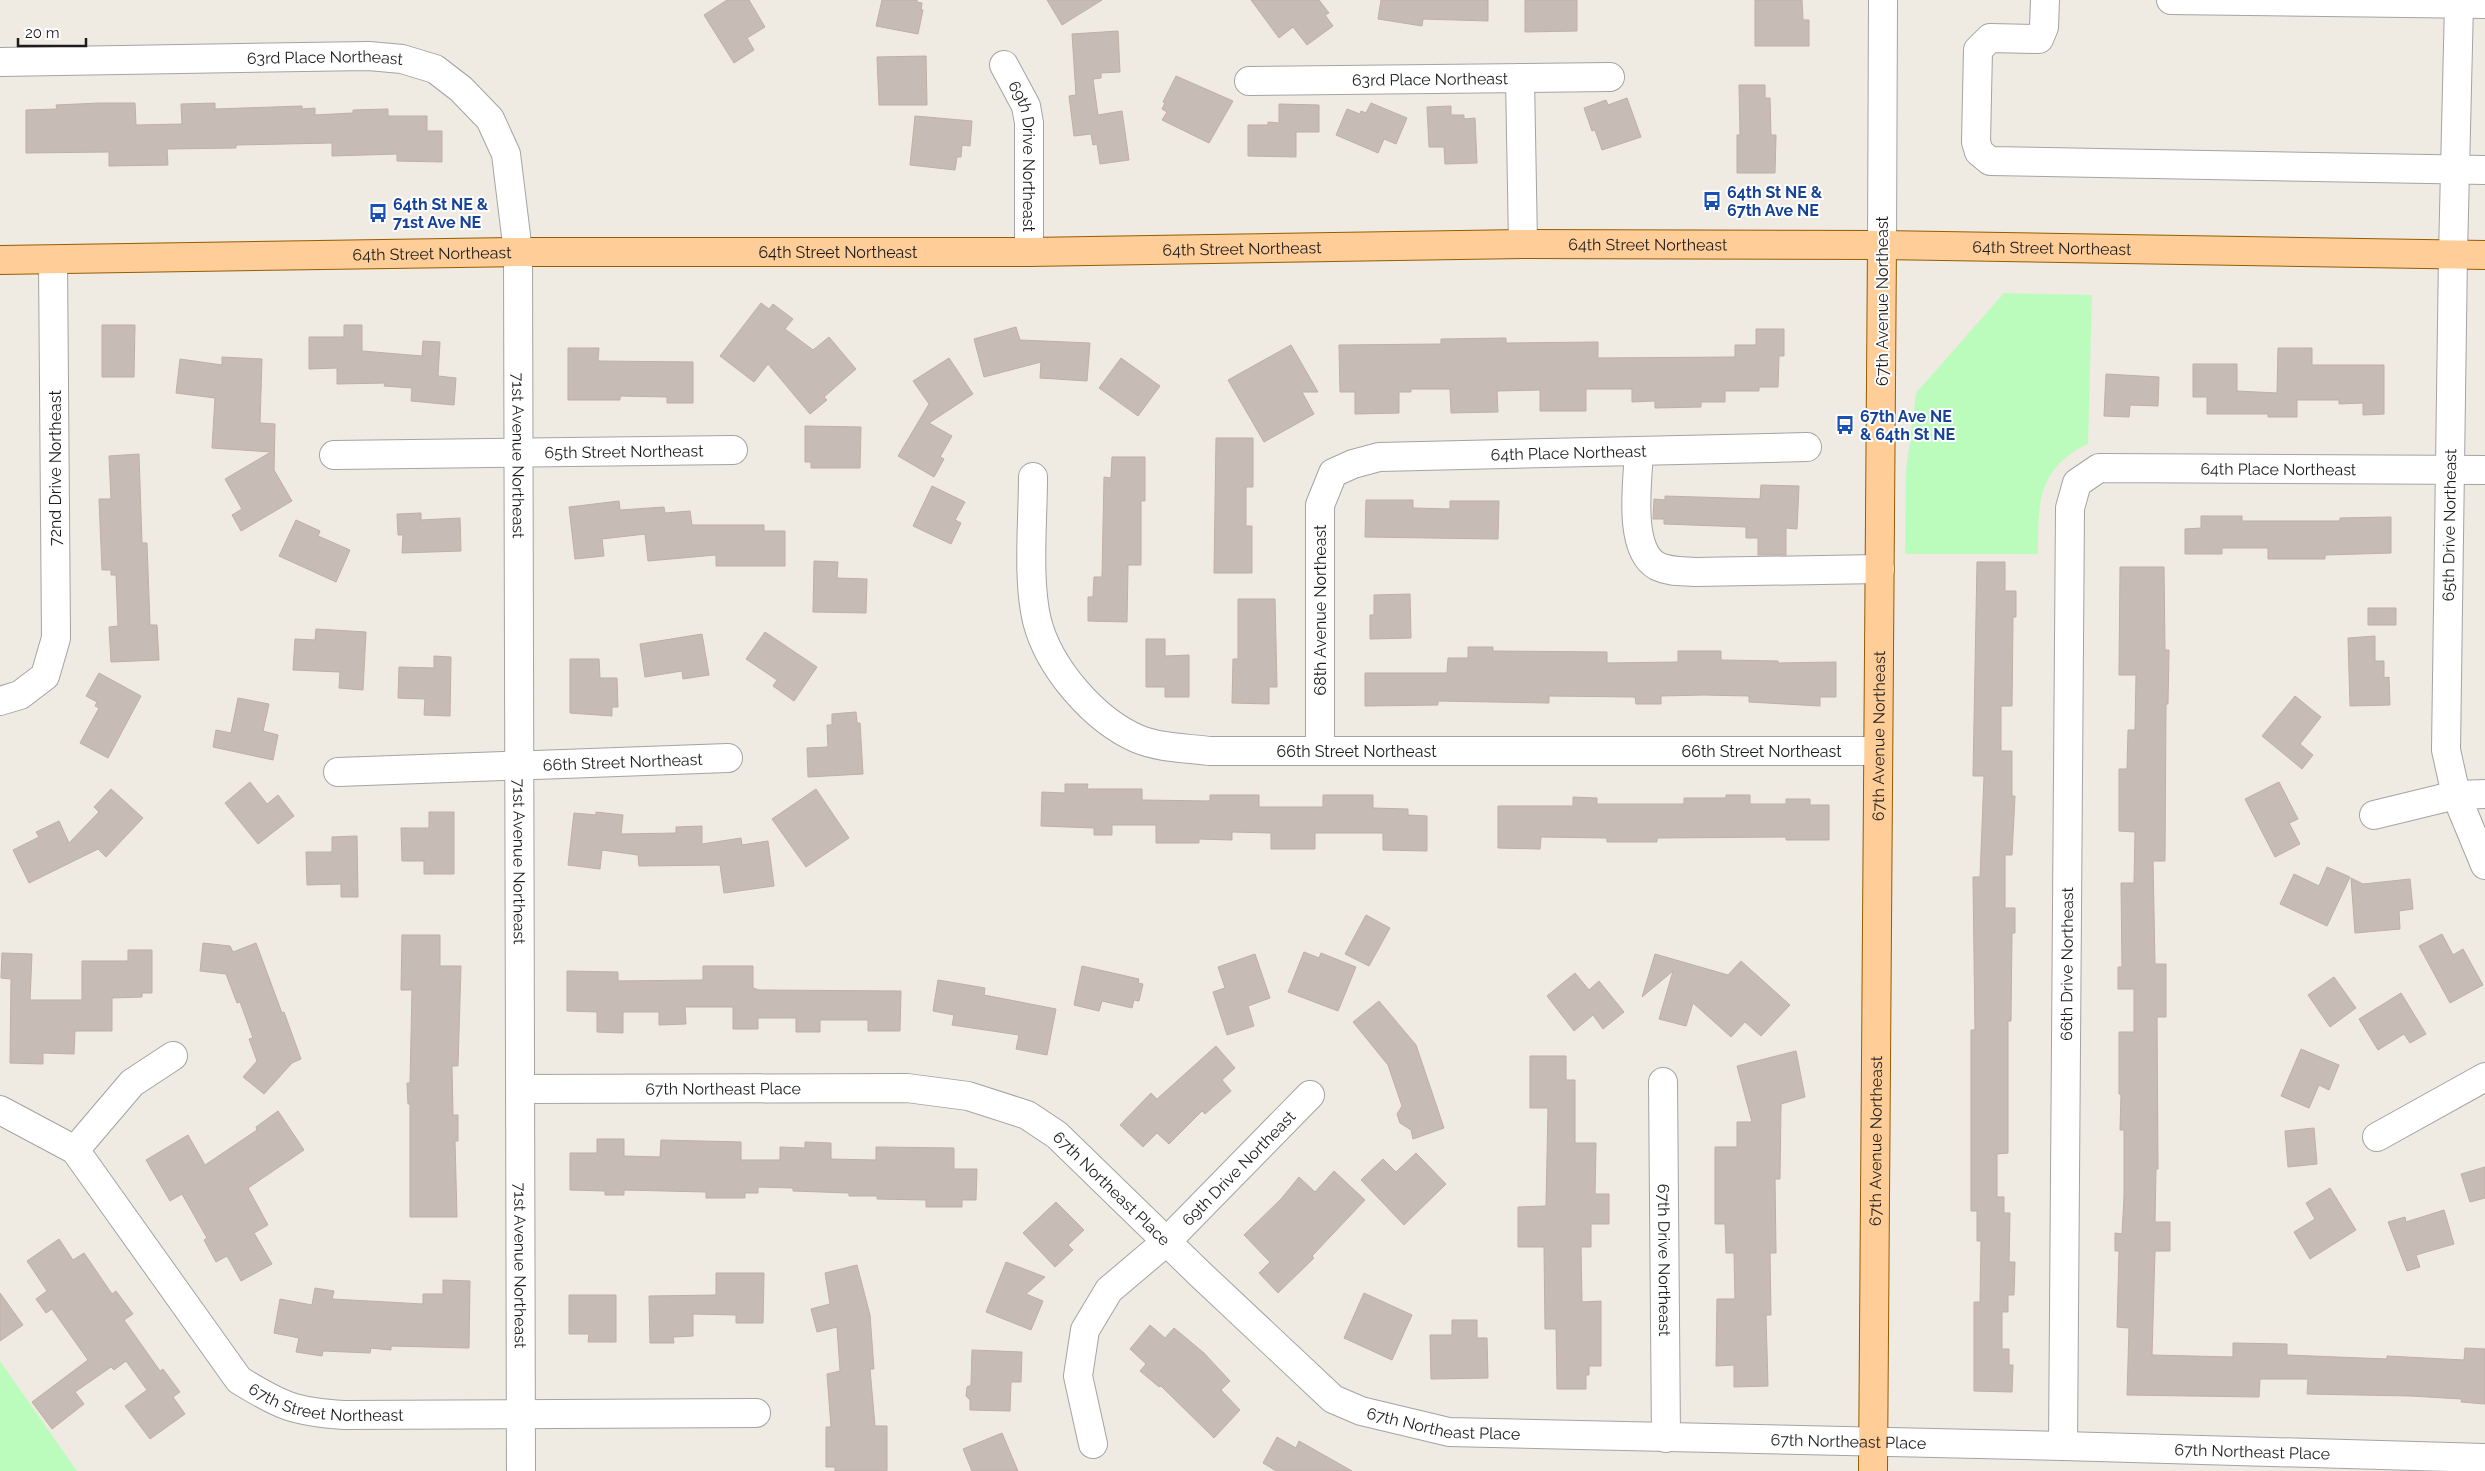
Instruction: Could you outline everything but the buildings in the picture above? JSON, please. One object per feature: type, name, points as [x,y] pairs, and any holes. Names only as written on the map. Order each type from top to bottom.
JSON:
[{"type":"main road","name":"64th Street Northeast","points":[[0,260],[518,252],[1029,252],[1523,244],[1882,244],[2485,255]]},
{"type":"main road","name":"67th Avenue Northeast","points":[[1874,1471],[1882,244]]},
{"type":"street","name":"67th Avenue Northeast","points":[[1882,244],[1883,0]]},
{"type":"street","points":[[2045,0],[2044,27],[2039,39],[1990,38],[1978,50],[1976,142],[1979,152],[1990,161],[2485,170]]},
{"type":"street","points":[[2171,0],[2472,4]]},
{"type":"street","name":"65th Drive Northeast","points":[[2472,4],[2456,170],[2453,254],[2446,750],[2456,795],[2485,865]]},
{"type":"street","name":"63rd Place Northeast","points":[[0,62],[370,56],[402,59],[435,68],[461,89],[490,119],[506,154],[518,252]]},
{"type":"street","name":"69th Drive Northeast","points":[[1004,65],[1026,106],[1029,123],[1029,252]]},
{"type":"street","name":"63rd Place Northeast","points":[[1249,81],[1610,77]]},
{"type":"street","points":[[1520,78],[1523,244]]},
{"type":"street","name":"71st Avenue Northeast","points":[[518,252],[521,1471]]},
{"type":"street","name":"72nd Drive Northeast","points":[[0,701],[20,694],[45,676],[56,638],[53,260]]},
{"type":"street","name":"64th Place Northeast","points":[[1333,473],[1353,464],[1379,458],[1807,447]]},
{"type":"street","name":"65th Street Northeast","points":[[334,455],[518,451],[733,450]]},
{"type":"street","points":[[1639,451],[1637,529],[1646,555],[1656,565],[1670,571],[1695,572],[1880,569]]},
{"type":"street","name":"64th Place Northeast","points":[[2077,483],[2099,468],[2485,470]]},
{"type":"street","name":"68th Avenue Northeast","points":[[1320,750],[1320,505],[1333,473]]},
{"type":"street","name":"66th Street Northeast","points":[[1033,478],[1033,582],[1037,620],[1044,641],[1054,662],[1069,683],[1090,705],[1138,739],[1170,747],[1209,751],[1878,751]]},
{"type":"street","name":"66th Drive Northeast","points":[[2063,1446],[2070,508],[2077,483]]},
{"type":"street","name":"66th Street Northeast","points":[[338,772],[728,758]]},
{"type":"street","points":[[2374,815],[2456,795],[2485,794]]},
{"type":"street","points":[[75,1150],[132,1084],[173,1056]]},
{"type":"street","points":[[2377,1138],[2485,1077]]},
{"type":"street","name":"67th Drive Northeast","points":[[1663,1082],[1666,1438]]},
{"type":"street","name":"67th Northeast Place","points":[[521,1089],[907,1088],[968,1096],[1027,1115],[1058,1135],[1333,1399],[1361,1411],[1448,1432],[2485,1458]]},
{"type":"street","name":"69th Drive Northeast","points":[[1093,1444],[1078,1376],[1085,1330],[1109,1290],[1167,1241],[1310,1095]]},
{"type":"street","name":"67th Street Northeast","points":[[0,1110],[75,1150],[239,1380],[275,1402],[307,1413],[344,1415],[756,1413]]},
{"type":"green space","points":[[2004,293],[2092,295],[2088,444],[2059,464],[2050,476],[2044,489],[2040,504],[2038,554],[1905,554],[1906,471],[1916,393]]},
{"type":"green space","points":[[0,1361],[77,1471],[0,1471]]},
{"type":"place","name":"64th St NE & 67th Ave NE","points":[[1712,201]]},
{"type":"place","name":"64th St NE & 71st Ave NE","points":[[378,213]]},
{"type":"place","name":"67th Ave NE & 64th St NE","points":[[1845,425]]}]
